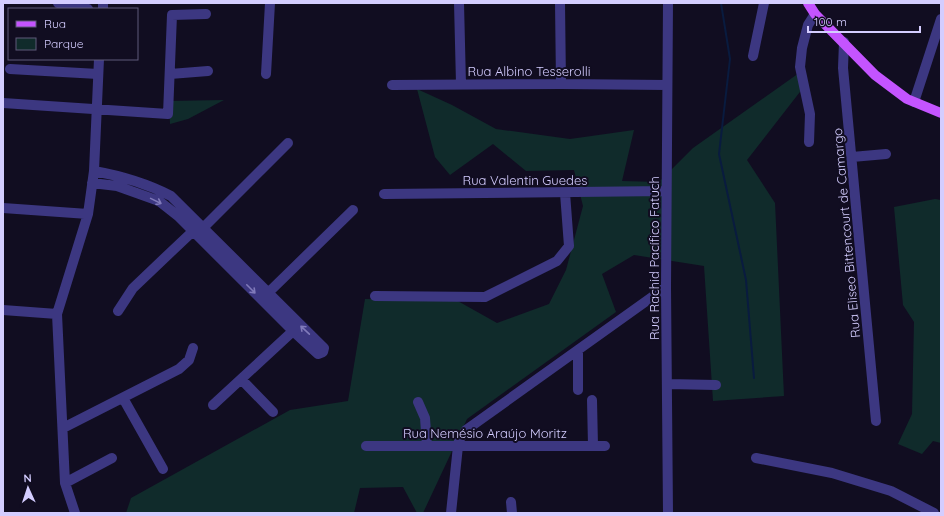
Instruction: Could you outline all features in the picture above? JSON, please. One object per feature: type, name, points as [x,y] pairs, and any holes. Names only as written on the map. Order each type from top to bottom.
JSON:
[{"type":"main road","points":[[808,3],[815,14],[875,75],[907,99],[941,113]]},
{"type":"street","points":[[58,3],[83,8]]},
{"type":"street","points":[[266,74],[270,3]]},
{"type":"street","points":[[459,3],[461,84]]},
{"type":"street","points":[[560,3],[561,84]]},
{"type":"street","name":"Rua Rachid Pacífico Fatuch","points":[[668,3],[666,191],[668,513]]},
{"type":"street","points":[[753,56],[764,3]]},
{"type":"street","points":[[3,103],[168,114],[172,15],[206,14]]},
{"type":"street","points":[[808,142],[810,114],[800,67],[802,48],[808,25],[815,14]]},
{"type":"street","points":[[914,102],[941,19]]},
{"type":"street","name":"Rua Eliseo Bittencourt de Camargo","points":[[844,42],[843,68],[876,421]]},
{"type":"street","points":[[74,513],[65,483],[57,314],[88,214],[94,171],[99,60]]},
{"type":"street","points":[[10,68],[98,74]]},
{"type":"street","points":[[170,74],[208,71]]},
{"type":"street","name":"Rua Albino Tesserolli","points":[[392,85],[667,85]]},
{"type":"street","points":[[204,227],[288,143]]},
{"type":"street","points":[[852,157],[886,154]]},
{"type":"street","points":[[92,183],[117,186],[159,201],[230,261],[268,292],[324,348],[323,352],[318,354],[293,331],[230,261],[204,227],[171,196],[150,185],[94,171]]},
{"type":"street","points":[[134,191],[137,181]]},
{"type":"street","name":"Rua Valentin Guedes","points":[[384,194],[666,191]]},
{"type":"street","points":[[375,296],[485,297],[557,261],[569,246],[565,192]]},
{"type":"street","points":[[3,208],[88,214]]},
{"type":"street","points":[[268,292],[353,210]]},
{"type":"street","points":[[118,311],[133,288],[193,230]]},
{"type":"street","points":[[451,513],[459,440],[466,430],[666,287]]},
{"type":"street","points":[[3,310],[57,314]]},
{"type":"street","points":[[213,405],[293,331]]},
{"type":"street","points":[[63,428],[179,369],[189,360],[193,348]]},
{"type":"street","points":[[578,350],[578,390]]},
{"type":"street","points":[[241,379],[273,412]]},
{"type":"street","points":[[668,384],[716,386]]},
{"type":"street","points":[[123,398],[163,469]]},
{"type":"street","points":[[592,400],[593,446]]},
{"type":"street","points":[[418,402],[425,418],[427,446]]},
{"type":"street","name":"Rua Nemésio Araújo Moritz","points":[[366,446],[605,446]]},
{"type":"street","points":[[65,483],[112,458]]},
{"type":"street","points":[[756,458],[832,473],[891,491],[934,513]]},
{"type":"street","points":[[512,502],[512,513]]},
{"type":"green space","points":[[799,73],[803,88],[747,160],[775,203],[784,396],[713,401],[704,266],[634,255],[602,274],[616,312],[467,419],[423,513],[417,513],[403,487],[360,488],[354,513],[126,513],[131,498],[290,410],[348,401],[365,299],[456,300],[497,323],[549,304],[566,270],[583,206],[574,170],[526,171],[493,144],[450,175],[435,157],[417,89],[452,105],[496,129],[570,139],[634,130],[622,181],[659,182],[693,148]]},
{"type":"green space","points":[[224,100],[188,119],[170,124],[169,101]]},
{"type":"green space","points":[[935,199],[941,200],[941,443],[933,441],[922,454],[898,444],[912,414],[914,322],[903,305],[894,207]]},
{"type":"waterway","points":[[721,3],[730,59],[719,154],[746,280],[754,378]]}]
